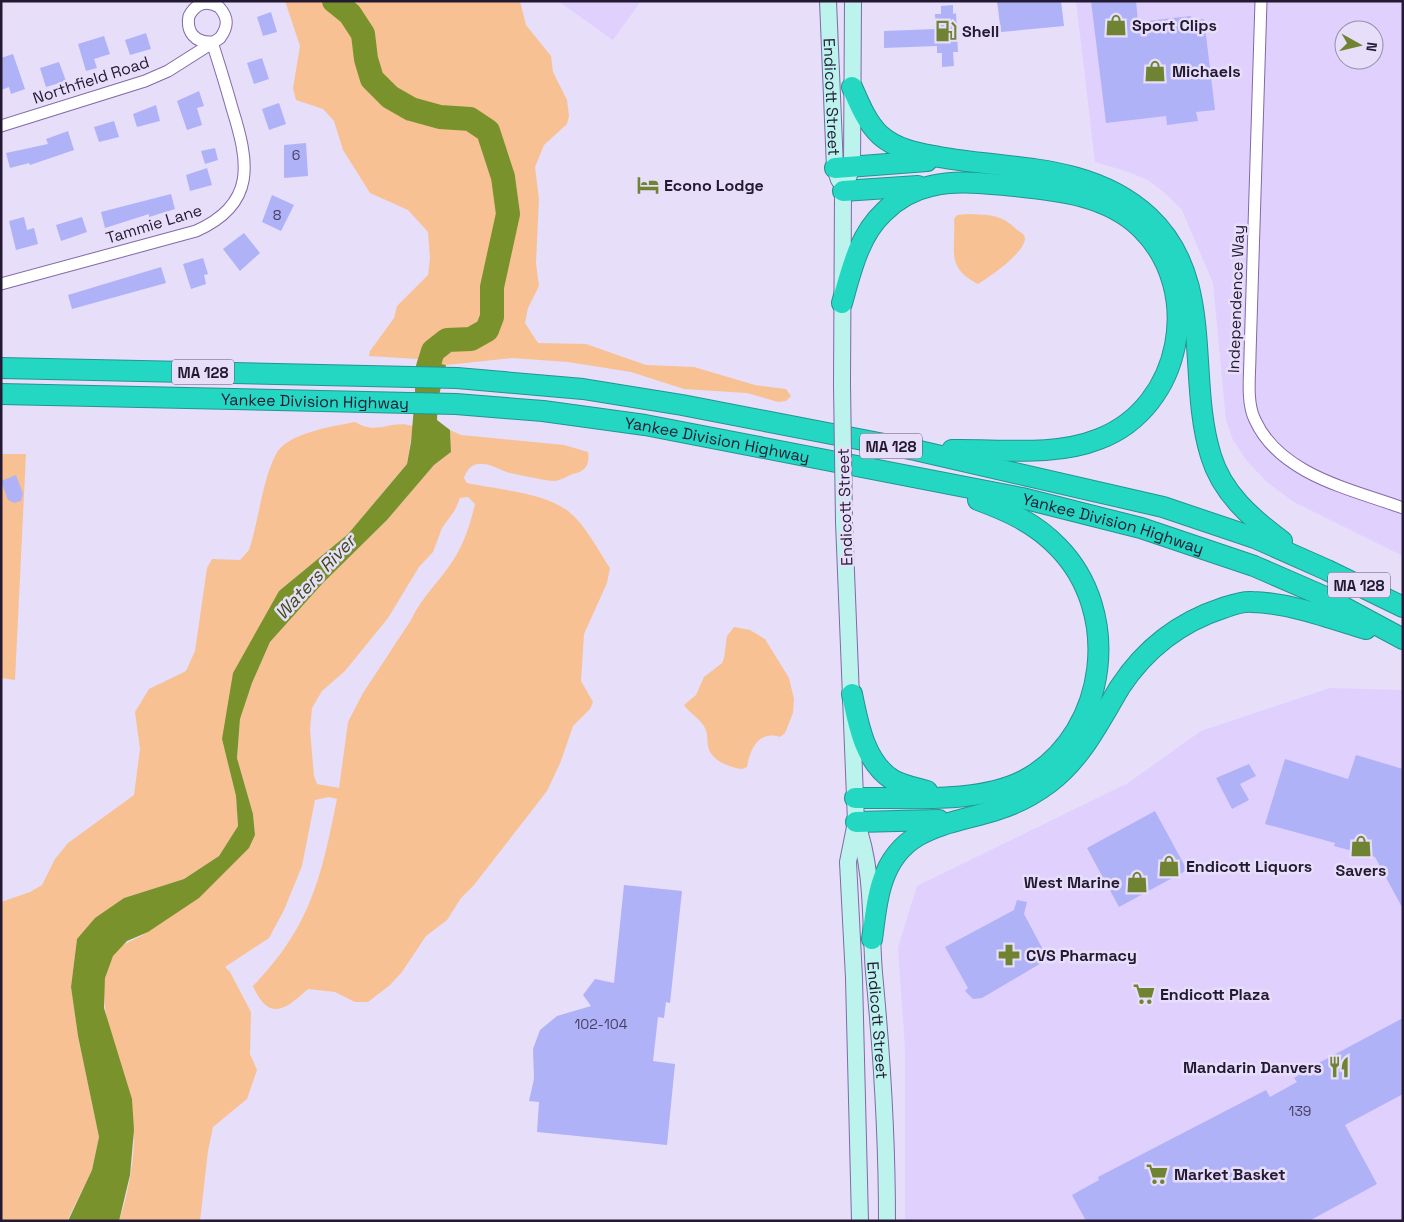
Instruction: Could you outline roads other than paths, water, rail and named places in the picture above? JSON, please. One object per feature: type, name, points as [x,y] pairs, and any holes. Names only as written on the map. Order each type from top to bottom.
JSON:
[{"type":"highway","points":[[852,87],[869,121],[879,135],[893,144],[909,151],[952,159],[1040,169],[1083,179],[1116,192],[1133,203],[1165,234],[1186,272],[1192,298],[1201,406],[1211,458],[1229,491],[1244,510],[1314,564]]},
{"type":"highway","points":[[843,168],[952,159]]},
{"type":"highway","points":[[843,191],[983,183],[1036,188],[1085,198],[1118,211],[1141,228],[1167,267],[1179,308],[1178,330],[1172,358],[1161,384],[1152,399],[1121,428],[1100,439],[1062,448],[915,450]]},
{"type":"highway","points":[[842,303],[857,254],[874,222],[897,201],[910,193],[932,186]]},
{"type":"highway","name":"Yankee Division Highway","points":[[1,368],[457,378],[609,393],[915,450],[1163,507],[1255,538],[1403,607]]},
{"type":"highway","name":"Yankee Division Highway","points":[[1,394],[456,404],[543,411],[618,421],[1022,498],[1141,528],[1254,566],[1323,596],[1403,639]]},
{"type":"highway","points":[[855,798],[958,796],[991,793],[1030,777],[1070,740],[1089,706],[1096,681],[1098,638],[1092,606],[1085,587],[1072,563],[1044,534],[1009,512],[914,478]]},
{"type":"highway","points":[[872,939],[877,899],[891,863],[903,847],[917,836],[960,819],[1016,803],[1033,795],[1057,777],[1076,758],[1094,733],[1128,676],[1156,644],[1192,620],[1215,611],[1251,602],[1300,610],[1403,639]]},
{"type":"highway","points":[[852,694],[866,746],[884,772],[893,780],[908,786],[958,796]]},
{"type":"highway","points":[[856,822],[960,819]]},
{"type":"main road","name":"Endicott Street","points":[[828,1],[843,168],[842,384],[844,522],[856,822],[867,862],[882,1045],[887,1221]]},
{"type":"main road","name":"Endicott Street","points":[[843,168],[852,87],[853,1]]},
{"type":"main road","name":"Endicott Street","points":[[856,822],[848,862],[854,978],[860,1221]]},
{"type":"street","name":"Independence Way","points":[[1261,1],[1249,387],[1254,419],[1274,450],[1296,466],[1403,508]]},
{"type":"street","name":"Northfield Road","points":[[1,126],[145,81],[168,71],[212,42]]},
{"type":"street","name":"Tammie Lane","points":[[1,284],[196,231],[215,222],[229,210],[238,194],[244,177],[245,159],[242,141],[212,42]]},
{"type":"water","points":[[418,359],[446,365],[438,400],[437,420],[450,430],[451,452],[434,465],[387,520],[323,583],[270,642],[252,683],[240,719],[237,758],[253,814],[255,835],[249,848],[199,898],[148,932],[127,941],[113,956],[105,978],[104,1008],[132,1099],[134,1130],[130,1175],[119,1221],[68,1221],[92,1170],[99,1137],[78,1036],[71,987],[77,939],[95,918],[124,898],[184,879],[219,856],[238,826],[236,796],[222,739],[233,673],[279,591],[348,534],[407,464],[411,442]]},
{"type":"waterway","name":"Waters River","points":[[334,1],[350,14],[363,34],[366,59],[372,79],[390,97],[411,109],[440,117],[470,119],[488,131],[503,177],[508,214],[492,287],[492,317],[487,330],[471,339],[447,340],[433,351],[428,367],[427,393]]},
{"type":"place","name":"Sport Clips","points":[[1116,25]]},
{"type":"place","name":"Shell","points":[[946,31]]},
{"type":"place","name":"Michaels","points":[[1155,71]]},
{"type":"place","name":"Econo Lodge","points":[[648,185]]},
{"type":"place","name":"Savers","points":[[1361,846]]},
{"type":"place","name":"Endicott Liquors","points":[[1169,866]]},
{"type":"place","name":"West Marine","points":[[1137,882]]},
{"type":"place","name":"CVS Pharmacy","points":[[1009,955]]},
{"type":"place","name":"Endicott Plaza","points":[[1144,994]]},
{"type":"place","name":"Mandarin Danvers","points":[[1339,1067]]},
{"type":"place","name":"Market Basket","points":[[1157,1174]]}]
